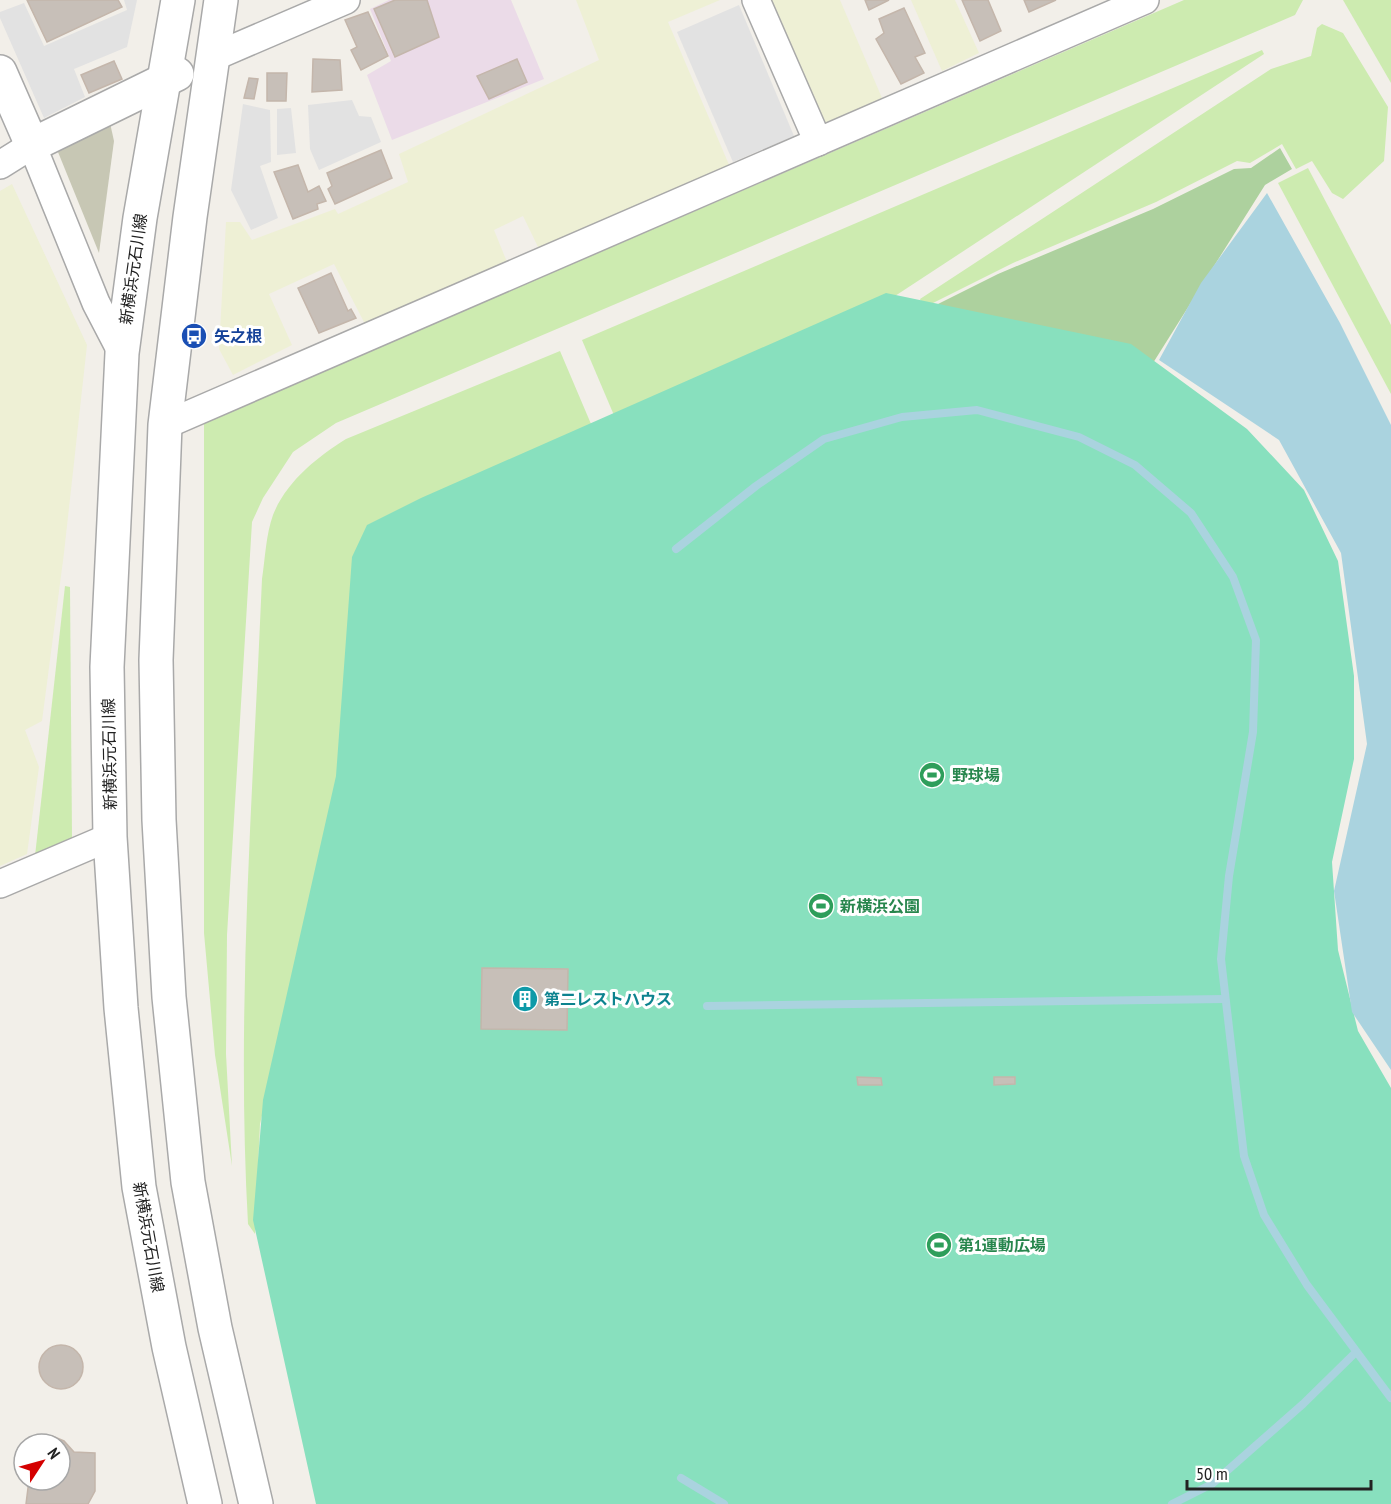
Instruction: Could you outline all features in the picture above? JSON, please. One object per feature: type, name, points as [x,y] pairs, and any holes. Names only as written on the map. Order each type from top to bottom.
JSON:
[{"type":"street","name":"新横浜元石川線","points":[[178,0],[162,80],[122,353],[107,667],[110,837],[121,1008],[140,1186],[169,1347],[205,1504]]},
{"type":"street","points":[[221,0],[211,58],[165,425],[156,660],[159,820],[169,997],[188,1182],[215,1328],[256,1504]]},
{"type":"street","points":[[0,165],[32,145],[162,80],[346,0]]},
{"type":"street","points":[[756,0],[818,142]]},
{"type":"street","points":[[165,425],[1145,0]]},
{"type":"street","points":[[0,72],[96,303],[122,353]]},
{"type":"street","points":[[0,884],[110,837]]},
{"type":"shaded area","points":[[124,0],[137,0],[127,47],[74,69],[85,97],[44,118],[0,18],[0,12],[24,3],[44,46],[127,10]]},
{"type":"shaded area","points":[[389,0],[511,0],[544,79],[392,140],[367,75],[391,61],[370,9]]},
{"type":"shaded area","points":[[576,0],[720,0],[668,22],[730,167],[539,249],[523,216],[494,230],[507,262],[365,324],[334,264],[269,294],[292,345],[233,375],[219,349],[226,222],[240,222],[252,240],[335,209],[338,214],[408,182],[399,154],[599,60]]},
{"type":"shaded area","points":[[770,0],[840,0],[882,98],[824,125]]},
{"type":"shaded area","points":[[911,0],[955,0],[979,53],[942,71]]},
{"type":"shaded area","points":[[739,5],[794,136],[733,162],[677,32]]},
{"type":"shaded area","points":[[352,100],[359,116],[371,117],[381,142],[319,170],[310,149],[308,105]]},
{"type":"shaded area","points":[[243,104],[270,110],[271,162],[260,166],[278,218],[251,230],[231,190]]},
{"type":"shaded area","points":[[291,108],[296,153],[277,155],[277,109]]},
{"type":"shaded area","points":[[110,123],[114,141],[99,253],[58,152]]},
{"type":"shaded area","points":[[12,184],[87,345],[64,553],[42,721],[25,730],[39,767],[27,854],[0,866],[0,191]]},
{"type":"green space","points":[[1184,0],[1303,0],[1295,15],[336,423],[293,452],[263,498],[252,522],[227,935],[226,1054],[232,1166],[215,1055],[204,933],[204,423]]},
{"type":"green space","points":[[1343,0],[1391,0],[1391,83]]},
{"type":"green space","points":[[1322,24],[1343,33],[1388,107],[1384,161],[1343,199],[1332,193],[1312,161],[1296,169],[1282,144],[1250,163],[1237,161],[1156,202],[1013,263],[923,308],[920,299],[1271,69],[1311,56],[1317,28]]},
{"type":"green space","points":[[1262,50],[1264,54],[895,296],[616,420],[582,340]]},
{"type":"green space","points":[[1280,148],[1292,169],[1265,185],[1153,363],[922,312],[998,274],[1153,209],[1234,169],[1251,168]]},
{"type":"green space","points":[[1308,168],[1391,325],[1391,394],[1278,183]]},
{"type":"green space","name":"新横浜公園","points":[[886,293],[1131,344],[1247,429],[1304,490],[1338,561],[1354,676],[1354,759],[1332,862],[1338,950],[1358,1031],[1391,1088],[1391,1504],[316,1504],[253,1220],[263,1100],[336,776],[352,557],[367,525],[421,498]]},
{"type":"green space","points":[[560,351],[594,431],[341,787],[260,1124],[255,1234],[248,1224],[245,1143],[247,902],[262,579],[267,538],[273,515],[294,481],[324,454],[346,439]]},
{"type":"green space","points":[[65,586],[70,587],[72,838],[35,856]]},
{"type":"water","points":[[1267,193],[1340,323],[1391,425],[1391,1070],[1352,1012],[1334,891],[1367,744],[1341,553],[1279,440],[1159,360],[1201,283]]},
{"type":"building","points":[[27,0],[118,0],[122,7],[47,42]]},
{"type":"building","points":[[395,0],[427,0],[439,37],[395,57],[374,9]]},
{"type":"building","points":[[865,0],[889,0],[869,10]]},
{"type":"building","points":[[962,0],[988,0],[1001,31],[980,41]]},
{"type":"building","points":[[1024,0],[1056,0],[1029,12]]},
{"type":"building","points":[[904,8],[925,53],[915,57],[924,73],[901,84],[876,39],[884,33],[879,19]]},
{"type":"building","points":[[368,12],[388,56],[361,70],[351,50],[357,47],[345,20]]},
{"type":"building","points":[[313,59],[340,60],[342,90],[312,92]]},
{"type":"building","points":[[517,59],[527,82],[489,99],[477,76]]},
{"type":"building","points":[[114,61],[122,79],[89,93],[81,75]]},
{"type":"building","points":[[267,73],[287,73],[286,101],[267,101]]},
{"type":"building","points":[[249,78],[258,79],[254,99],[244,98]]},
{"type":"building","points":[[381,150],[392,178],[335,204],[328,189],[332,186],[327,173]]},
{"type":"building","points":[[298,165],[308,192],[319,186],[326,201],[317,204],[318,209],[293,219],[274,172]]},
{"type":"building","points":[[331,273],[348,311],[351,309],[356,318],[319,333],[298,288]]},
{"type":"building","name":"第二レストハウス","points":[[482,968],[568,969],[567,1030],[481,1029]]},
{"type":"building","points":[[857,1077],[881,1078],[882,1085],[858,1085]]},
{"type":"building","points":[[994,1077],[1015,1077],[1015,1084],[994,1085]]},
{"type":"building","points":[[61,1345],[77,1351],[83,1367],[77,1383],[61,1389],[45,1383],[39,1367],[45,1351]]},
{"type":"building","points":[[72,1450],[74,1452],[95,1453],[95,1491],[88,1504],[26,1504],[28,1492],[72,1492]]},
{"type":"waterway","points":[[676,549],[756,486],[824,439],[902,417],[977,410],[1079,437],[1135,465],[1191,513],[1233,577],[1256,640],[1253,732],[1229,876],[1221,959],[1244,1156],[1264,1215],[1307,1285],[1391,1398]]},
{"type":"waterway","points":[[707,1006],[1225,999]]},
{"type":"waterway","points":[[1172,1504],[1212,1484],[1303,1404],[1356,1352]]},
{"type":"waterway","points":[[681,1478],[724,1504]]},
{"type":"place","name":"矢之根","points":[[194,336]]},
{"type":"place","name":"野球場","points":[[932,775]]},
{"type":"place","name":"新横浜公園","points":[[821,906]]},
{"type":"place","name":"第二レストハウス","points":[[525,999]]},
{"type":"place","name":"第1運動広場","points":[[939,1245]]}]
